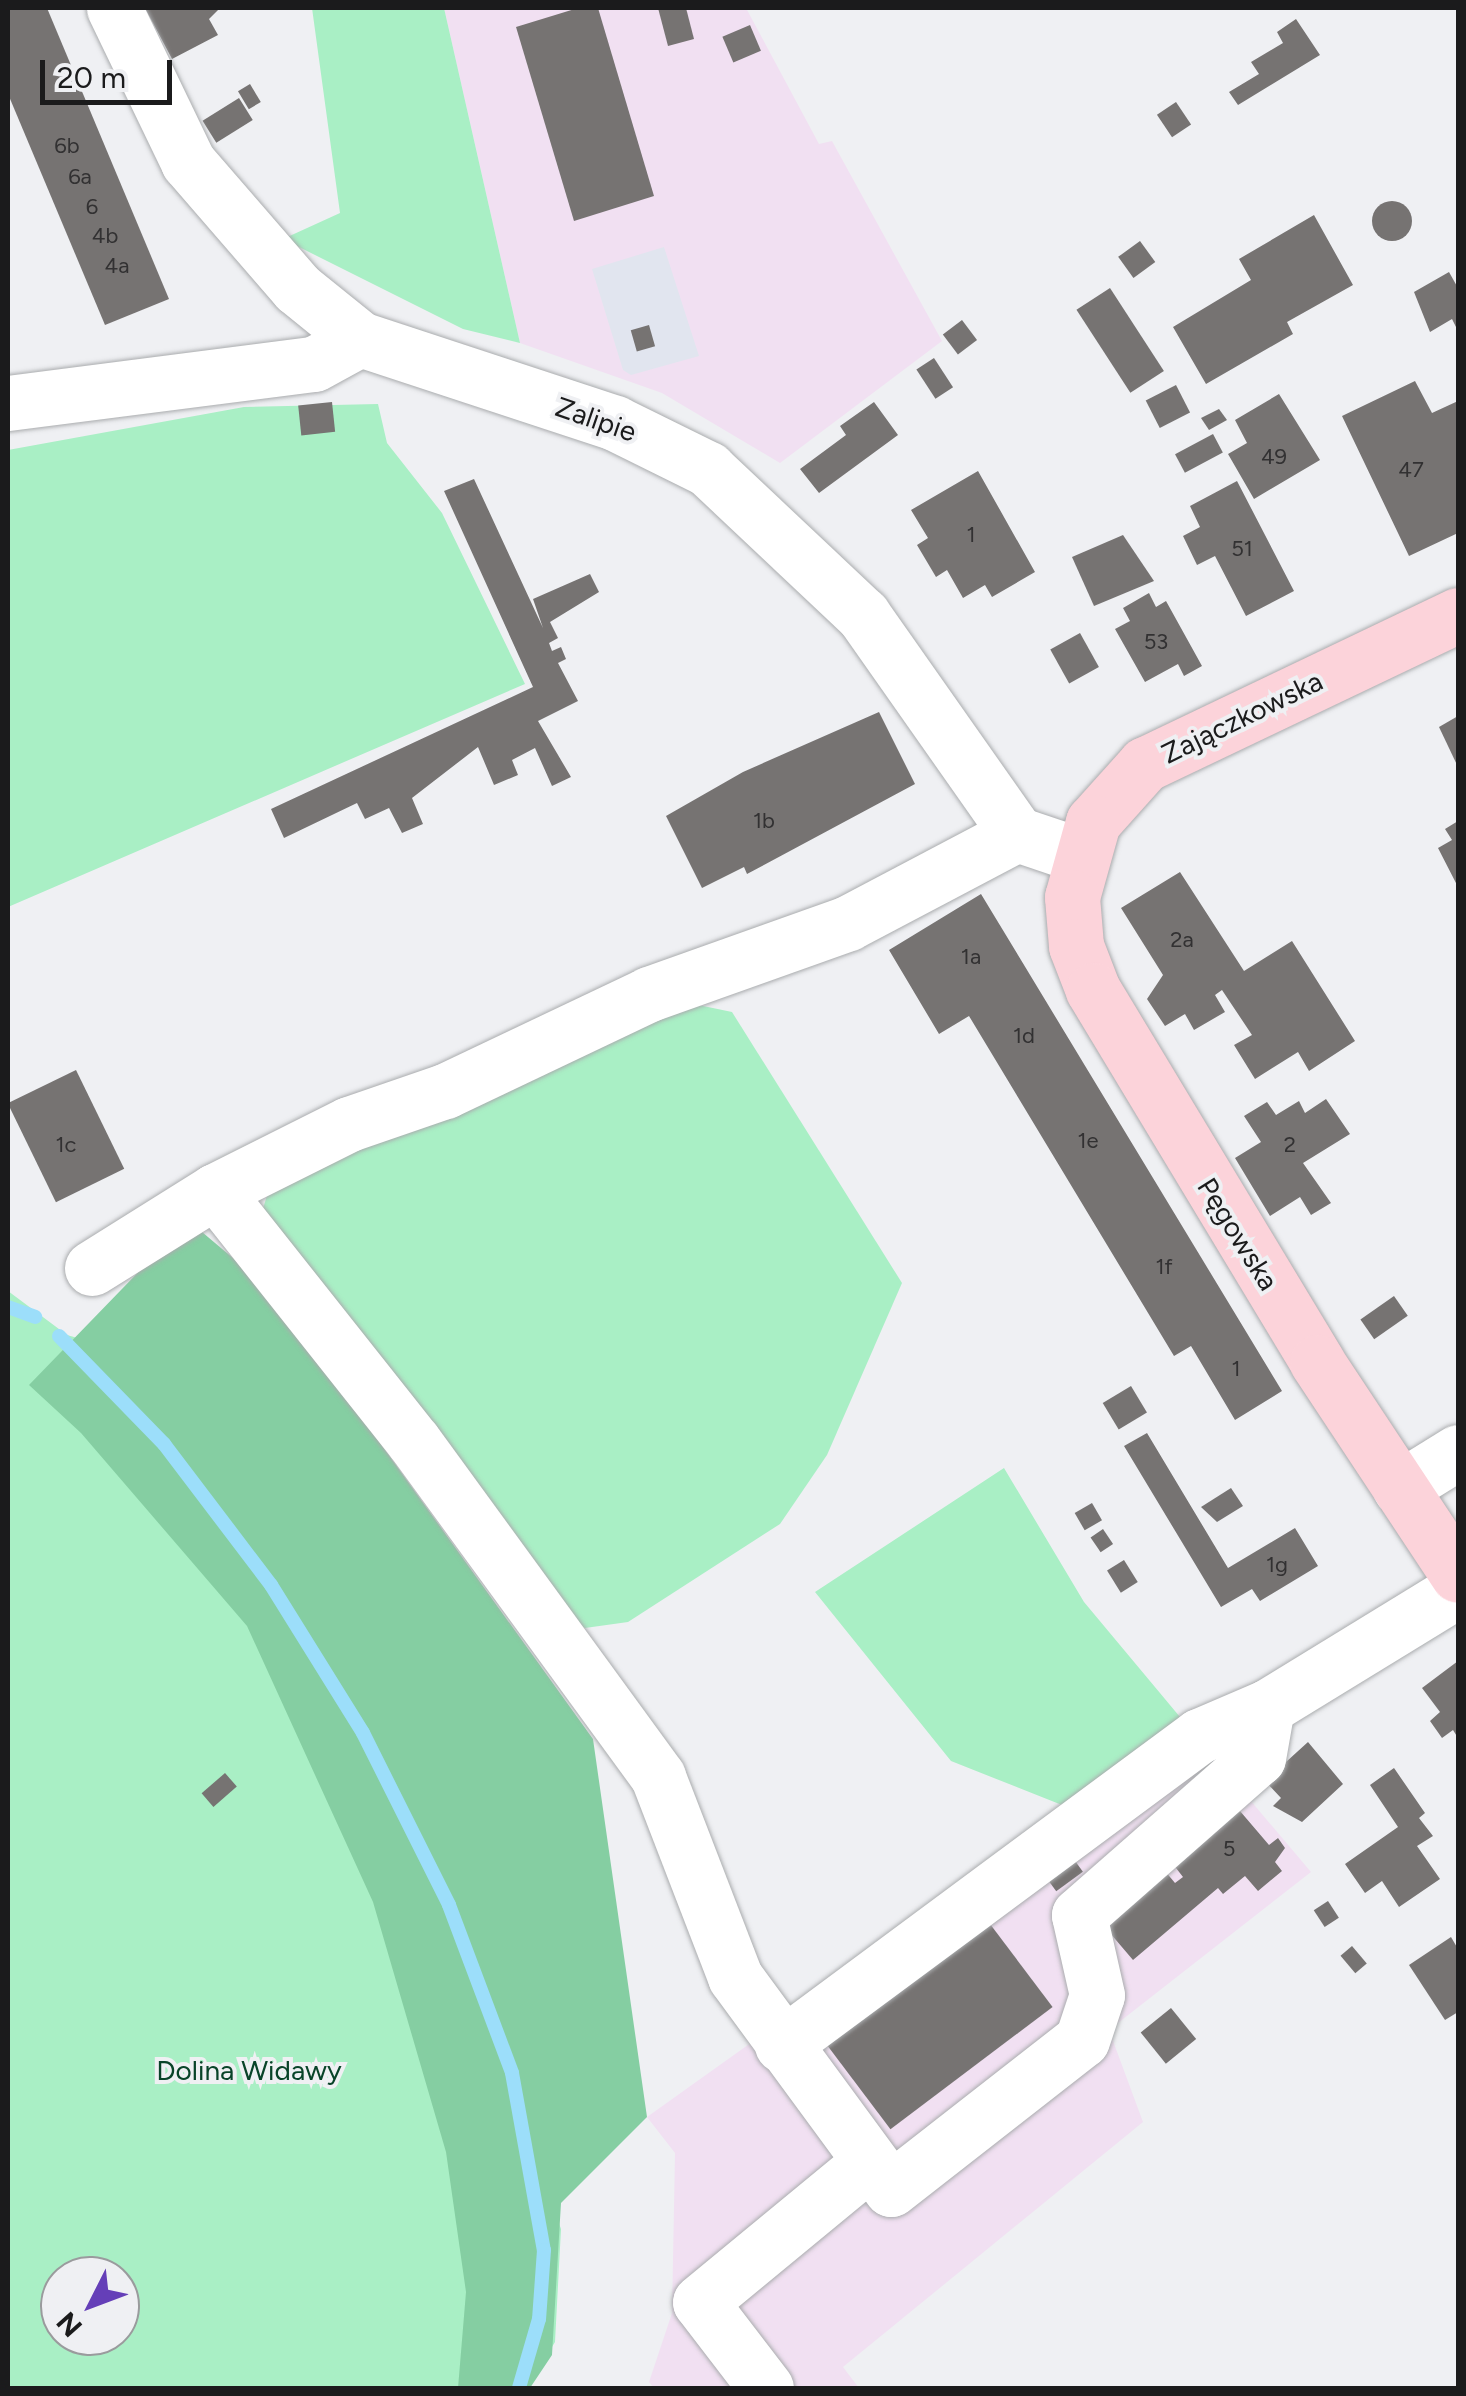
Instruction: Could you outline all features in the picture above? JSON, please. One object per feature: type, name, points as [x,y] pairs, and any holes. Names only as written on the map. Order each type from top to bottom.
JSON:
[{"type":"main road","name":"Zajączkowska","points":[[1077,864],[1108,799],[1145,764],[1458,615]]},
{"type":"main road","name":"Pęgowska","points":[[1077,864],[1076,946],[1093,990],[1400,1488],[1458,1575]]},
{"type":"street","name":"Zalipie","points":[[114,8],[204,187],[296,288],[360,339],[615,423],[708,469],[863,615],[1017,834]]},
{"type":"street","points":[[8,403],[314,364],[360,339]]},
{"type":"street","points":[[92,1268],[215,1191],[650,994],[848,923],[1017,834],[1077,864]]},
{"type":"street","points":[[215,1191],[426,1457],[658,1778],[734,1977],[891,2190],[1082,2040],[1097,1995],[1078,1915],[1258,1758],[1267,1707]]},
{"type":"street","points":[[1400,1488],[1458,1452]]},
{"type":"street","points":[[782,2045],[1200,1736],[1267,1707],[1458,1590]]},
{"type":"street","points":[[766,2388],[700,2302],[870,2162]]},
{"type":"shaded area","points":[[444,8],[746,8],[819,144],[832,141],[942,341],[780,463],[662,393],[520,343]]},
{"type":"shaded area","points":[[664,247],[699,356],[631,375],[623,370],[592,269]]},
{"type":"shaded area","points":[[1190,1729],[1311,1872],[1109,2030],[1143,2122],[843,2367],[859,2388],[654,2388],[649,2382],[672,2313],[675,2153],[647,2117]]},
{"type":"green space","points":[[312,8],[444,8],[520,343],[463,329],[283,239],[340,213]]},
{"type":"green space","points":[[378,404],[387,443],[442,513],[525,684],[8,907],[8,450],[244,407]]},
{"type":"green space","points":[[684,1002],[732,1012],[902,1283],[827,1455],[780,1524],[628,1622],[585,1628],[559,1615],[262,1212],[271,1182]]},
{"type":"green space","points":[[202,1232],[240,1264],[339,1386],[593,1739],[647,2117],[561,2203],[552,2355],[530,2388],[458,2388],[466,2292],[446,2152],[373,1902],[247,1626],[81,1433],[29,1385],[151,1259]]},
{"type":"green space","name":"Dolina Widawy","points":[[8,1291],[67,1335],[109,1347],[417,1818],[561,2229],[555,2342],[527,2388],[8,2388]]},
{"type":"green space","points":[[1004,1468],[1084,1602],[1190,1729],[1072,1809],[951,1761],[815,1592]]},
{"type":"building","points":[[8,8],[47,8],[169,299],[105,325],[8,94]]},
{"type":"building","points":[[145,8],[220,8],[209,19],[218,35],[172,59]]},
{"type":"building","points":[[578,8],[598,8],[654,196],[574,221],[516,27]]},
{"type":"building","points":[[658,8],[686,8],[694,39],[668,46]]},
{"type":"building","points":[[1296,19],[1320,55],[1238,105],[1229,92],[1259,74],[1251,62],[1283,43],[1277,32]]},
{"type":"building","points":[[750,25],[761,51],[733,62],[722,37]]},
{"type":"building","points":[[250,84],[261,102],[249,109],[238,91]]},
{"type":"building","points":[[239,98],[253,120],[216,143],[203,121]]},
{"type":"building","points":[[1176,102],[1191,124],[1172,137],[1157,115]]},
{"type":"building","points":[[1392,201],[1406,207],[1412,221],[1406,235],[1392,241],[1378,235],[1372,221],[1378,207]]},
{"type":"building","points":[[1314,215],[1353,285],[1287,322],[1293,334],[1206,384],[1173,327],[1251,280],[1239,259]]},
{"type":"building","points":[[1140,241],[1155,262],[1133,278],[1118,257]]},
{"type":"building","points":[[1449,272],[1458,288],[1458,331],[1452,319],[1430,332],[1414,292]]},
{"type":"building","points":[[1110,288],[1164,371],[1130,393],[1076,310]]},
{"type":"building","points":[[962,320],[977,340],[958,354],[943,334]]},
{"type":"building","points":[[649,325],[655,346],[637,351],[631,330]]},
{"type":"building","points":[[934,358],[953,387],[935,399],[916,369]]},
{"type":"building","points":[[1415,381],[1432,413],[1458,401],[1458,533],[1409,556],[1342,416]]},
{"type":"building","points":[[1176,385],[1190,413],[1160,428],[1146,400]]},
{"type":"building","points":[[1279,394],[1320,460],[1254,499],[1228,454],[1247,443],[1235,420]]},
{"type":"building","points":[[332,402],[335,432],[301,435],[298,406]]},
{"type":"building","points":[[874,402],[898,435],[819,493],[800,469],[846,435],[840,426]]},
{"type":"building","points":[[1219,409],[1227,420],[1209,430],[1201,418]]},
{"type":"building","points":[[1213,434],[1223,453],[1185,473],[1175,454]]},
{"type":"building","points":[[978,471],[1035,572],[992,597],[985,585],[963,598],[947,570],[936,577],[917,545],[928,538],[911,510]]},
{"type":"building","points":[[474,479],[543,628],[533,599],[590,574],[599,592],[550,622],[558,638],[549,643],[552,651],[561,647],[566,659],[558,663],[578,701],[538,721],[571,777],[552,786],[535,748],[512,760],[518,775],[494,785],[478,747],[412,798],[423,824],[402,833],[389,808],[365,819],[357,803],[284,838],[271,809],[533,687],[444,491]]},
{"type":"building","points":[[1237,481],[1294,591],[1246,616],[1215,556],[1197,565],[1183,536],[1200,527],[1190,506]]},
{"type":"building","points":[[1123,535],[1154,581],[1094,606],[1072,557]]},
{"type":"building","points":[[1149,593],[1156,607],[1166,601],[1202,666],[1184,676],[1178,664],[1145,682],[1115,629],[1130,621],[1123,608]]},
{"type":"building","points":[[1080,633],[1099,667],[1069,684],[1050,649]]},
{"type":"building","points":[[879,712],[915,784],[747,874],[744,867],[702,888],[666,816],[743,772]]},
{"type":"building","points":[[1458,716],[1458,767],[1439,727]]},
{"type":"building","points":[[1458,821],[1458,887],[1438,848],[1452,840],[1445,829]]},
{"type":"building","points":[[1180,872],[1244,971],[1292,941],[1355,1041],[1309,1071],[1298,1052],[1255,1079],[1234,1045],[1252,1035],[1222,990],[1215,995],[1225,1012],[1194,1030],[1185,1014],[1165,1026],[1147,999],[1163,975],[1121,908]]},
{"type":"building","points":[[981,894],[1282,1391],[1235,1420],[1191,1346],[1174,1356],[969,1016],[939,1034],[889,950]]},
{"type":"building","points":[[76,1070],[124,1169],[56,1202],[8,1103]]},
{"type":"building","points":[[1326,1099],[1350,1134],[1303,1163],[1331,1203],[1311,1215],[1300,1197],[1270,1216],[1235,1158],[1261,1142],[1244,1116],[1267,1102],[1276,1115],[1299,1101],[1305,1113]]},
{"type":"building","points":[[1394,1296],[1408,1316],[1374,1339],[1360,1320]]},
{"type":"building","points":[[1131,1386],[1147,1413],[1119,1430],[1103,1403]]},
{"type":"building","points":[[1147,1433],[1228,1568],[1295,1528],[1318,1566],[1260,1601],[1252,1589],[1221,1607],[1124,1446]]},
{"type":"building","points":[[1231,1488],[1243,1506],[1217,1522],[1201,1507]]},
{"type":"building","points":[[1092,1503],[1102,1520],[1085,1530],[1075,1513]]},
{"type":"building","points":[[1103,1529],[1113,1544],[1101,1552],[1091,1537]]},
{"type":"building","points":[[1124,1560],[1138,1582],[1121,1593],[1107,1571]]},
{"type":"building","points":[[1458,1661],[1458,1738],[1453,1730],[1442,1738],[1430,1721],[1440,1712],[1422,1688]]},
{"type":"building","points":[[1308,1742],[1343,1784],[1302,1822],[1273,1806],[1281,1798],[1265,1781]]},
{"type":"building","points":[[1394,1768],[1425,1813],[1419,1818],[1433,1836],[1417,1846],[1440,1879],[1399,1907],[1382,1881],[1365,1893],[1345,1864],[1398,1827],[1370,1785]]},
{"type":"building","points":[[225,1773],[237,1787],[213,1807],[202,1793]]},
{"type":"building","points":[[1234,1804],[1269,1845],[1278,1838],[1285,1848],[1275,1862],[1282,1871],[1258,1891],[1245,1876],[1223,1894],[1218,1888],[1133,1960],[1098,1919],[1165,1871],[1175,1883],[1183,1877],[1169,1859]]},
{"type":"building","points":[[1070,1854],[1083,1872],[1056,1891],[1043,1873]]},
{"type":"building","points":[[1328,1901],[1339,1918],[1325,1927],[1314,1910]]},
{"type":"building","points":[[984,1916],[1053,2007],[890,2129],[822,2038]]},
{"type":"building","points":[[1451,1937],[1458,1949],[1458,2012],[1445,2020],[1409,1965]]},
{"type":"building","points":[[1352,1946],[1367,1964],[1355,1973],[1341,1956]]},
{"type":"building","points":[[1171,2008],[1196,2039],[1166,2064],[1141,2033]]},
{"type":"waterway","points":[[8,1307],[35,1317]]},
{"type":"waterway","points":[[59,1336],[164,1444],[271,1585],[363,1733],[449,1905],[512,2073],[544,2250],[539,2319],[519,2388]]}]
